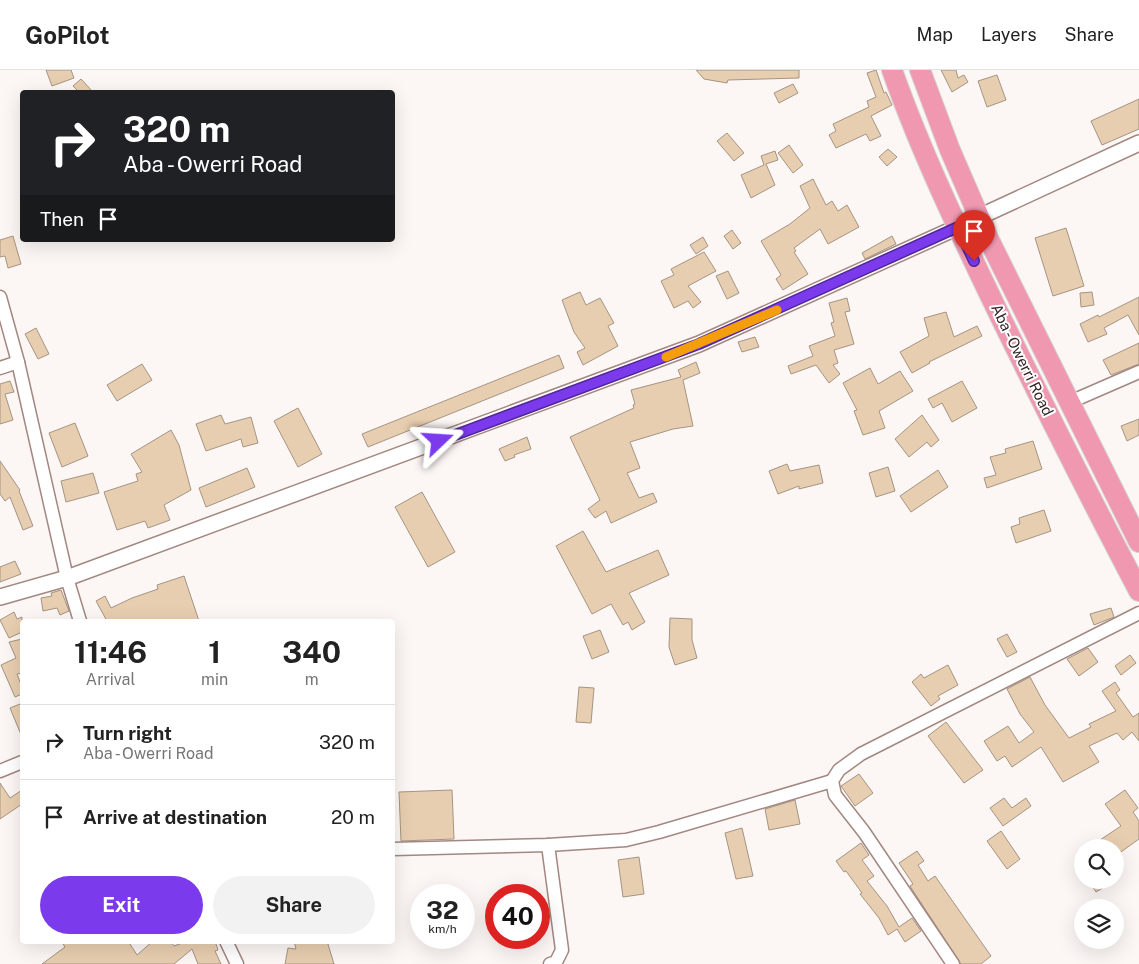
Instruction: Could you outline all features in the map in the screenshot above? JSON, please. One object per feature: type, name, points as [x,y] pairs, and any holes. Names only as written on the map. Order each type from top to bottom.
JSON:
[{"type":"highway","name":"Aba - Owerri Road","points":[[892,70],[920,141],[958,227],[1081,479],[1139,591]]},
{"type":"highway","name":"Aba - Owerri Road","points":[[920,70],[979,217],[1139,542]]},
{"type":"highway","points":[[1081,479],[1103,469]]},
{"type":"street","points":[[979,217],[1139,143]]},
{"type":"street","points":[[0,598],[67,578],[699,344],[958,227]]},
{"type":"street","points":[[0,297],[18,362],[67,578],[79,619]]},
{"type":"street","points":[[0,368],[18,362]]},
{"type":"street","points":[[1070,402],[1139,372]]},
{"type":"street","points":[[953,964],[864,832],[835,796],[832,781],[838,770],[861,754],[1139,613]]},
{"type":"street","points":[[0,771],[20,763]]},
{"type":"street","points":[[395,849],[548,845],[626,840],[832,781]]},
{"type":"street","points":[[548,845],[562,950],[556,962],[550,964]]},
{"type":"street","points":[[227,944],[237,964]]},
{"type":"building","points":[[46,70],[71,70],[74,78],[52,86]]},
{"type":"building","points":[[696,70],[799,70],[799,78],[728,80],[727,83],[704,79]]},
{"type":"building","points":[[876,70],[884,93],[886,92],[892,105],[871,116],[881,136],[870,141],[866,134],[836,148],[829,135],[836,131],[833,124],[869,107],[867,101],[876,97],[867,73]]},
{"type":"building","points":[[941,70],[956,70],[958,78],[964,75],[968,82],[952,92]]},
{"type":"building","points":[[997,75],[1006,100],[987,107],[978,81]]},
{"type":"building","points":[[81,79],[91,90],[77,90],[73,86]]},
{"type":"building","points":[[793,84],[798,93],[779,103],[774,93]]},
{"type":"building","points":[[1139,99],[1139,129],[1102,145],[1091,121]]},
{"type":"building","points":[[727,133],[744,153],[734,161],[717,141]]},
{"type":"building","points":[[789,145],[803,165],[793,173],[778,153]]},
{"type":"building","points":[[888,149],[897,157],[887,166],[879,157]]},
{"type":"building","points":[[775,151],[778,160],[766,164],[775,185],[751,198],[741,175],[764,165],[761,156]]},
{"type":"building","points":[[813,179],[826,205],[832,201],[838,211],[847,205],[859,227],[828,244],[820,229],[794,248],[796,251],[794,252],[808,274],[783,290],[776,279],[781,275],[761,241],[790,224],[810,208],[800,186]]},
{"type":"building","points":[[1066,228],[1084,286],[1053,296],[1035,238]]},
{"type":"building","points":[[732,230],[741,243],[733,249],[724,236]]},
{"type":"building","points":[[13,236],[21,264],[8,268],[5,256],[0,257],[0,240]]},
{"type":"building","points":[[892,236],[896,244],[865,259],[862,253]]},
{"type":"building","points":[[703,237],[708,246],[696,254],[690,245]]},
{"type":"building","points":[[704,252],[716,271],[688,286],[701,302],[693,308],[688,301],[674,308],[661,281],[674,275],[671,269]]},
{"type":"building","points":[[728,271],[739,293],[727,299],[716,276]]},
{"type":"building","points":[[580,292],[586,305],[600,298],[614,323],[608,326],[618,346],[583,365],[577,352],[585,348],[574,332],[562,300]]},
{"type":"building","points":[[1092,292],[1094,305],[1081,307],[1080,293]]},
{"type":"building","points":[[1139,297],[1139,335],[1128,315],[1104,328],[1107,334],[1088,342],[1080,324],[1098,315],[1099,317]]},
{"type":"building","points":[[847,298],[850,311],[845,312],[854,344],[834,350],[838,363],[833,365],[840,374],[829,383],[816,365],[791,374],[788,366],[813,356],[809,346],[835,336],[831,323],[834,322],[829,303]]},
{"type":"building","points":[[946,312],[954,337],[977,326],[982,336],[929,362],[912,373],[900,352],[929,336],[924,318]]},
{"type":"building","points":[[36,328],[49,354],[38,359],[25,334]]},
{"type":"building","points":[[755,337],[759,347],[742,352],[738,342]]},
{"type":"building","points":[[1139,343],[1139,364],[1111,375],[1103,360]]},
{"type":"building","points":[[559,355],[564,368],[368,447],[362,434]]},
{"type":"building","points":[[696,362],[700,373],[683,380],[693,426],[673,429],[630,442],[640,468],[627,473],[639,498],[653,493],[657,502],[611,523],[606,511],[595,518],[588,509],[600,500],[570,437],[634,408],[633,405],[635,404],[631,390],[681,377],[678,370]]},
{"type":"building","points":[[142,364],[152,380],[117,401],[107,385]]},
{"type":"building","points":[[870,368],[878,384],[900,371],[913,391],[879,411],[885,428],[863,435],[854,411],[857,410],[843,383]]},
{"type":"building","points":[[10,381],[14,392],[5,394],[13,420],[0,424],[0,384]]},
{"type":"building","points":[[962,381],[977,408],[952,422],[942,403],[933,408],[928,399]]},
{"type":"building","points":[[298,408],[322,454],[298,467],[274,421]]},
{"type":"building","points":[[221,415],[225,424],[251,417],[258,443],[243,447],[241,439],[206,451],[196,424]]},
{"type":"building","points":[[922,415],[939,440],[931,447],[927,442],[909,457],[895,439]]},
{"type":"building","points":[[1139,419],[1139,435],[1127,441],[1121,426]]},
{"type":"building","points":[[75,423],[88,456],[62,467],[49,433]]},
{"type":"building","points":[[171,430],[179,445],[191,490],[164,505],[170,520],[148,528],[145,521],[117,530],[104,492],[138,481],[136,474],[142,472],[131,454]]},
{"type":"building","points":[[527,437],[531,449],[514,455],[515,457],[505,461],[499,449]]},
{"type":"building","points":[[1033,441],[1042,469],[987,488],[984,478],[996,475],[990,457],[1006,453],[1005,449]]},
{"type":"building","points":[[0,461],[20,490],[33,526],[23,530],[10,497],[5,501],[0,494]]},
{"type":"building","points":[[787,464],[790,471],[819,465],[823,483],[799,489],[799,486],[778,494],[769,471]]},
{"type":"building","points":[[888,467],[895,491],[876,497],[869,473]]},
{"type":"building","points":[[247,468],[255,487],[206,507],[199,488]]},
{"type":"building","points":[[938,470],[948,487],[911,512],[900,496]]},
{"type":"building","points":[[93,473],[99,493],[66,502],[61,481]]},
{"type":"building","points":[[422,492],[455,552],[428,567],[395,507]]},
{"type":"building","points":[[1044,510],[1051,531],[1016,543],[1011,527],[1020,524],[1019,518]]},
{"type":"building","points":[[583,531],[606,572],[658,550],[669,575],[629,593],[645,622],[632,630],[628,622],[623,625],[611,604],[592,614],[556,546]]},
{"type":"building","points":[[15,561],[21,574],[0,582],[0,567]]},
{"type":"building","points":[[184,576],[198,619],[106,619],[96,601],[105,596],[111,608],[158,589],[157,585]]},
{"type":"building","points":[[61,590],[69,611],[60,615],[57,608],[43,611],[41,598],[52,596],[51,593]]},
{"type":"building","points":[[1111,608],[1114,617],[1094,625],[1090,614]]},
{"type":"building","points":[[14,612],[17,619],[22,617],[20,619],[20,633],[9,638],[0,620]]},
{"type":"building","points":[[670,618],[692,619],[692,640],[697,658],[675,665],[669,647]]},
{"type":"building","points":[[600,630],[609,652],[592,659],[583,636]]},
{"type":"building","points":[[1007,634],[1017,652],[1007,657],[997,639]]},
{"type":"building","points":[[20,639],[20,673],[17,674],[20,682],[20,695],[15,697],[1,665],[16,658],[9,642]]},
{"type":"building","points":[[1088,648],[1098,662],[1079,676],[1067,659]]},
{"type":"building","points":[[1130,655],[1136,663],[1121,675],[1115,666]]},
{"type":"building","points":[[948,665],[958,685],[938,696],[940,699],[931,706],[912,682],[921,674],[924,678]]},
{"type":"building","points":[[1030,677],[1045,705],[1069,738],[1091,727],[1089,724],[1116,711],[1102,691],[1115,682],[1120,690],[1116,693],[1133,717],[1139,713],[1139,741],[1132,732],[1123,740],[1117,733],[1089,746],[1099,762],[1063,782],[1041,747],[1012,767],[1005,756],[997,761],[984,741],[1008,726],[1019,743],[1034,732],[1020,714],[1007,689]]},
{"type":"building","points":[[579,687],[594,688],[591,723],[576,722]]},
{"type":"building","points":[[20,704],[20,732],[10,708]]},
{"type":"building","points":[[946,722],[983,770],[964,783],[928,736]]},
{"type":"building","points":[[859,774],[873,793],[855,806],[841,786]]},
{"type":"building","points":[[0,783],[10,798],[20,791],[20,805],[0,819]]},
{"type":"building","points":[[452,790],[454,839],[401,841],[399,792]]},
{"type":"building","points":[[1125,790],[1138,808],[1133,812],[1139,821],[1139,839],[1124,850],[1124,839],[1102,839],[1121,826],[1105,804]]},
{"type":"building","points":[[1004,798],[1012,808],[1026,798],[1031,806],[1003,826],[990,808]]},
{"type":"building","points":[[795,800],[800,824],[769,830],[765,809]]},
{"type":"building","points":[[742,828],[753,876],[736,879],[725,833]]},
{"type":"building","points":[[1001,831],[1020,859],[1007,869],[987,841]]},
{"type":"building","points":[[861,843],[869,855],[862,860],[874,876],[867,881],[887,906],[899,927],[912,918],[921,931],[905,942],[897,929],[888,935],[879,918],[860,894],[862,893],[836,861]]},
{"type":"building","points":[[917,851],[924,861],[918,865],[928,881],[935,876],[991,956],[981,964],[961,964],[910,886],[913,884],[899,863]]},
{"type":"building","points":[[639,857],[644,894],[623,897],[618,860]]},
{"type":"building","points":[[63,944],[130,944],[137,955],[150,944],[172,944],[174,946],[180,944],[216,944],[218,950],[215,951],[221,964],[198,964],[192,949],[174,964],[42,964],[65,947]]},
{"type":"building","points":[[295,944],[328,944],[334,964],[285,964],[288,948],[296,949]]},
{"type":"slow traffic","points":[[666,357],[777,310]]},
{"type":"route","points":[[439,441],[699,344],[958,227],[974,261]]}]
